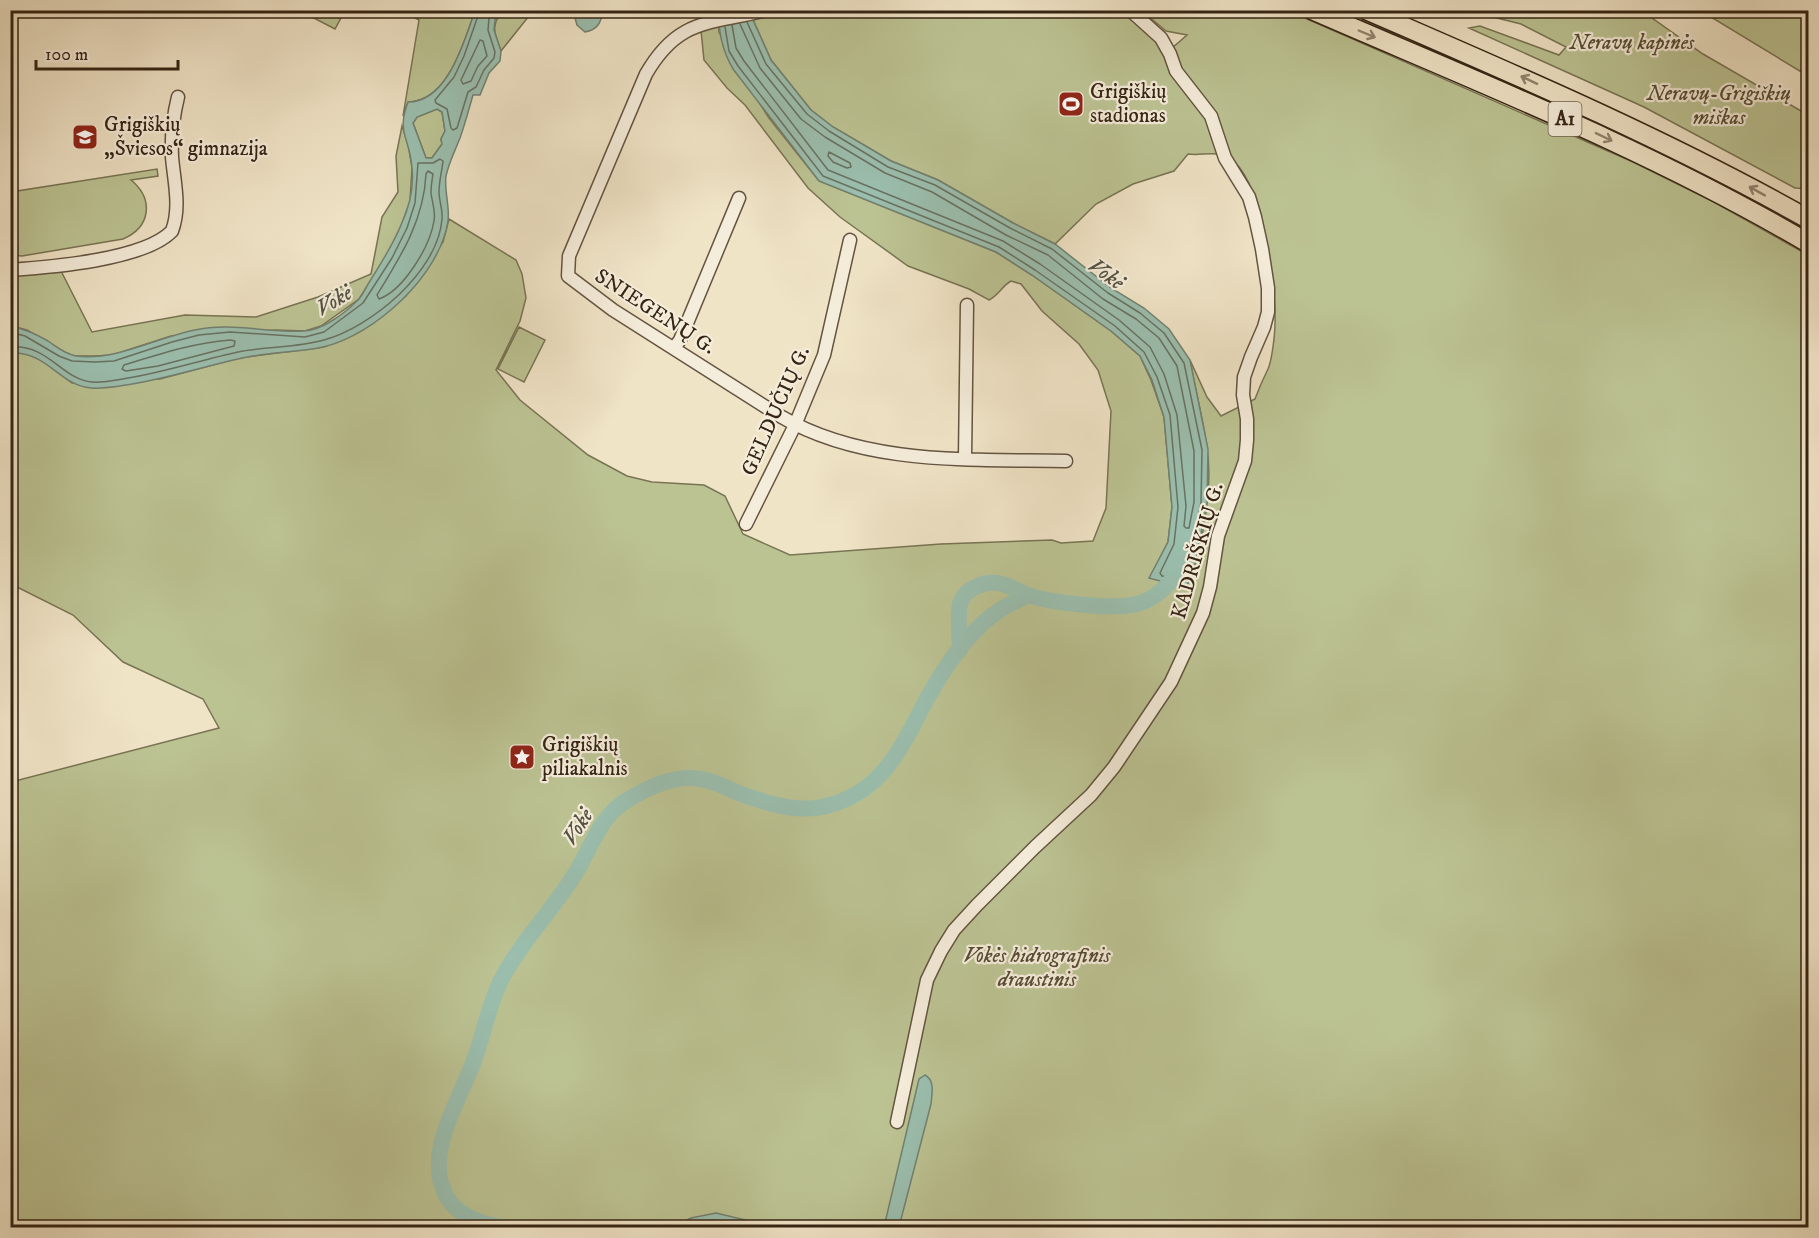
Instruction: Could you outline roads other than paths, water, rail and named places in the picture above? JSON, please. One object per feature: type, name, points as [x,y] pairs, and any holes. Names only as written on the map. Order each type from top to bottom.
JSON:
[{"type":"highway","name":"A1","points":[[1366,10],[1511,72],[1601,114],[1752,188],[1809,219]]},
{"type":"highway","points":[[1380,10],[1396,24]]},
{"type":"highway","name":"A1","points":[[1313,11],[1576,123],[1677,172],[1809,244]]},
{"type":"street","name":"KADRIŠKIŲ G.","points":[[897,1122],[927,980],[941,951],[954,930],[977,904],[1091,795],[1114,767],[1172,681],[1203,613],[1210,587],[1218,536],[1245,462],[1247,419],[1243,394],[1244,377],[1268,312],[1268,288],[1255,217],[1245,189],[1225,158],[1211,116],[1176,71],[1161,38],[1130,10]]},
{"type":"street","name":"SNIEGENŲ G.","points":[[765,11],[694,26],[659,53],[646,74],[568,256],[568,276],[613,310],[795,425],[881,452],[916,457],[1066,461]]},
{"type":"street","points":[[10,270],[58,266],[125,253],[161,240],[172,231],[176,206],[172,119],[178,97]]},
{"type":"street","points":[[674,348],[680,340],[710,270],[738,198]]},
{"type":"street","name":"GELDUČIŲ G.","points":[[746,524],[795,425],[824,355],[850,240]]},
{"type":"street","points":[[965,459],[967,304]]},
{"type":"water","points":[[475,11],[502,11],[495,20],[494,30],[501,51],[500,61],[489,73],[480,95],[473,95],[449,166],[446,176],[448,221],[442,241],[419,281],[383,316],[363,330],[323,347],[249,357],[159,379],[106,388],[80,386],[34,357],[11,353],[11,326],[39,336],[68,354],[91,357],[121,352],[180,334],[209,328],[311,330],[319,328],[340,315],[361,296],[391,247],[406,212],[412,190],[411,158],[403,129],[408,102],[422,99],[434,92],[444,81],[460,53]],"holes":[[[437,109],[442,112],[445,131],[441,139],[442,144],[432,158],[426,158],[413,123],[417,117]]]},
{"type":"water","points":[[580,11],[602,11],[598,25],[585,32],[577,25],[575,18]]},
{"type":"water","points":[[718,11],[749,11],[771,60],[811,110],[833,127],[891,161],[938,180],[1055,244],[1111,288],[1144,308],[1169,329],[1190,360],[1208,449],[1207,503],[1194,569],[1186,588],[1149,578],[1168,542],[1172,507],[1164,417],[1152,380],[1140,356],[1111,331],[996,252],[819,181],[733,69],[722,41]]},
{"type":"water","points":[[925,1075],[932,1084],[931,1104],[899,1227],[884,1227],[919,1079]]},
{"type":"water","points":[[716,1213],[774,1227],[680,1227],[681,1223],[691,1218]]},
{"type":"waterway","name":"Vokė","points":[[960,650],[960,604],[967,593],[977,586],[996,583],[1052,601],[1082,605],[1126,606],[1144,602],[1157,594],[1173,578],[1181,565]]},
{"type":"waterway","name":"Vokė","points":[[507,1228],[486,1224],[467,1216],[459,1211],[446,1196],[439,1171],[439,1155],[443,1138],[475,1058],[501,980],[509,965],[569,883],[605,821],[620,805],[643,791],[664,782],[687,778],[706,780],[753,798],[785,807],[816,808],[832,805],[848,798],[864,789],[885,770],[908,735],[942,673],[968,638],[1000,610],[1028,595]]},
{"type":"waterway","name":"Vokė","points":[[599,1228],[616,1228]]},
{"type":"place","name":"Grigiškių stadionas","points":[[1071,104]]},
{"type":"place","name":"Grigiškių „Šviesos“ gimnazija","points":[[85,137]]},
{"type":"place","name":"Grigiškių piliakalnis","points":[[522,757]]},
{"type":"park label","name":"Neravų kapinės","points":[[1632,43]]},
{"type":"park label","name":"Neravų-Grigiškių miškas","points":[[1719,106]]},
{"type":"park label","name":"Vokės hidrografinis draustinis","points":[[1037,968]]}]
